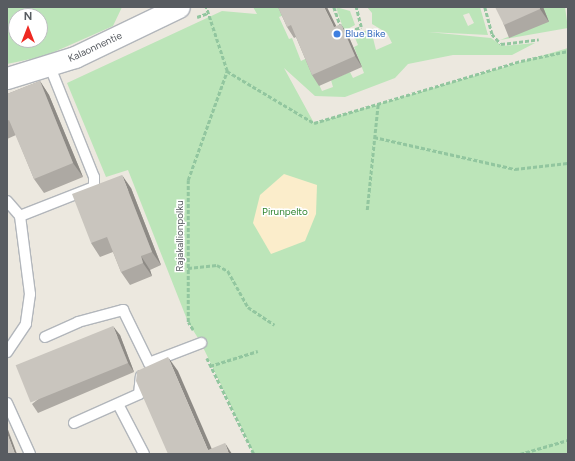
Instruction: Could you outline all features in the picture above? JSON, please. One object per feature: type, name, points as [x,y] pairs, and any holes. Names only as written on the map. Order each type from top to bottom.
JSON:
[{"type":"street","name":"Kalaonnentie","points":[[7,78],[50,67],[179,7]]},
{"type":"lane","points":[[20,216],[94,187],[94,177],[50,67]]},
{"type":"lane","points":[[7,201],[20,216],[30,294],[26,324],[7,352]]},
{"type":"lane","points":[[45,337],[78,322],[123,310],[149,363]]},
{"type":"lane","points":[[74,424],[119,406],[139,394],[141,371],[149,363],[201,343]]},
{"type":"lane","points":[[7,403],[30,454]]},
{"type":"lane","points":[[119,406],[144,454]]},
{"type":"path","points":[[206,7],[227,71],[314,123],[522,61],[568,51]]},
{"type":"path","points":[[334,7],[344,33],[360,27],[356,7]]},
{"type":"path","points":[[485,7],[492,34],[501,44],[539,39]]},
{"type":"path","name":"Rajakallionpolku","points":[[227,71],[188,180],[188,322],[201,343],[210,366],[254,454]]},
{"type":"path","points":[[368,210],[378,104]]},
{"type":"path","points":[[374,137],[515,169],[568,163]]},
{"type":"path","points":[[188,268],[217,265],[228,271],[248,307],[275,325]]},
{"type":"path","points":[[210,366],[258,351]]},
{"type":"path","points":[[520,454],[568,440]]},
{"type":"green space","points":[[7,7],[122,7],[113,26],[45,56],[7,64]]},
{"type":"green space","points":[[253,7],[282,8],[284,15],[279,17],[289,39],[292,38],[301,61],[307,58],[322,91],[333,87],[331,80],[350,72],[353,78],[364,73],[354,47],[358,45],[353,33],[371,30],[376,50],[392,43],[387,33],[372,24],[372,13],[367,7],[480,7],[488,35],[428,32],[491,38],[502,46],[535,43],[512,55],[453,55],[408,64],[395,78],[345,97],[315,96],[284,68],[314,123],[568,48],[568,454],[254,454],[201,343],[188,322],[128,170],[106,177],[67,83],[222,11],[257,14]],"holes":[[[469,13],[474,23],[468,26],[463,15]]]},
{"type":"green space","points":[[336,7],[350,11],[355,25],[344,31]]},
{"type":"green space","points":[[542,7],[565,7],[568,28],[500,40],[511,36]]},
{"type":"sand","name":"Pirunpelto","points":[[284,174],[317,185],[316,214],[305,241],[271,254],[253,223],[260,195]]},
{"type":"building","points":[[278,7],[324,7],[334,27],[341,24],[355,56],[312,75],[291,25],[287,27]]},
{"type":"building","points":[[495,7],[539,7],[540,9],[504,25]]},
{"type":"building","points":[[40,81],[73,163],[34,179],[9,120],[7,121],[7,94]]},
{"type":"building","points":[[122,175],[152,252],[141,256],[143,263],[121,272],[107,237],[91,243],[72,194]]},
{"type":"building","points":[[113,326],[128,363],[31,402],[16,365]]},
{"type":"building","points":[[168,357],[208,450],[225,443],[229,454],[168,454],[136,381],[137,371]]},
{"type":"building","points":[[7,433],[15,454],[7,454]]},
{"type":"place","name":"Blue Bike","points":[[337,34]]}]
